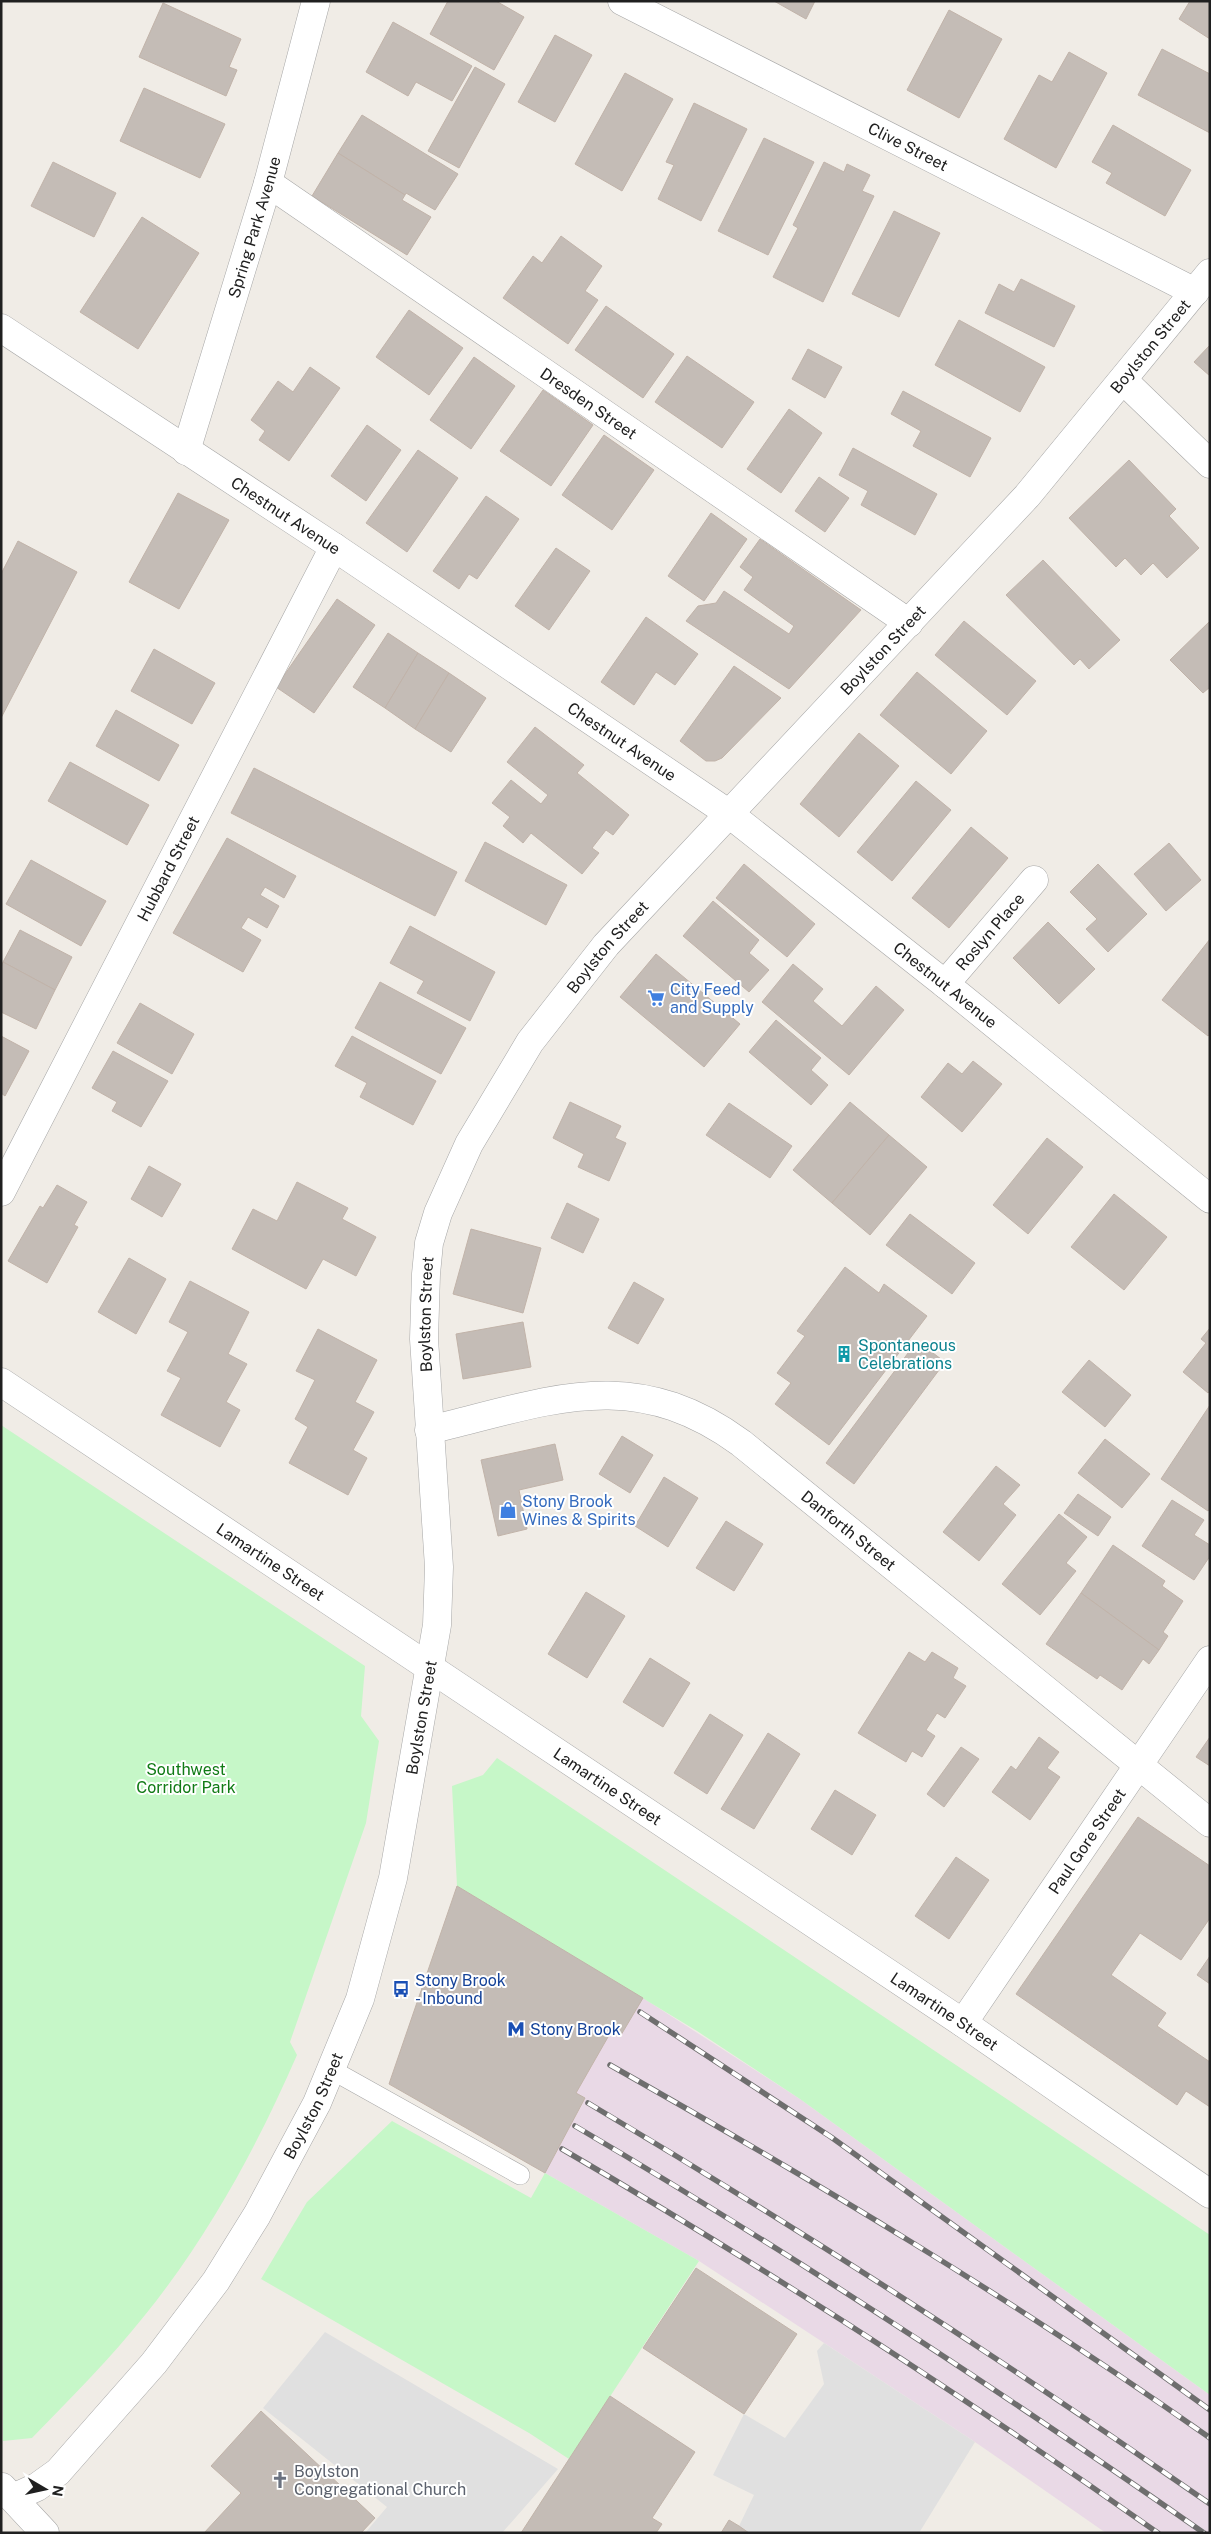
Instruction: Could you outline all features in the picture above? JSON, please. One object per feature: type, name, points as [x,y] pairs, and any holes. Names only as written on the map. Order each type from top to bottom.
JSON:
[{"type":"street","name":"Spring Park Avenue","points":[[186,451],[268,184],[316,1]]},
{"type":"street","name":"Clive Street","points":[[622,1],[1202,282]]},
{"type":"street","name":"Dresden Street","points":[[268,184],[908,623]]},
{"type":"street","name":"Boylston Street","points":[[5,2496],[37,2488],[58,2472],[154,2363],[196,2310],[237,2249],[286,2163],[332,2070],[360,1999],[383,1921],[401,1837],[431,1668],[439,1608],[439,1574],[429,1430],[424,1305],[429,1243],[438,1213],[469,1144],[509,1074],[560,1001],[606,945],[1027,496],[1202,282]]},
{"type":"street","name":"Chestnut Avenue","points":[[1,328],[186,451],[334,546],[728,813],[945,984],[1210,1200]]},
{"type":"street","points":[[1123,380],[1210,464]]},
{"type":"street","name":"Hubbard Street","points":[[1,1192],[334,546]]},
{"type":"street","name":"Roslyn Place","points":[[945,984],[1034,880]]},
{"type":"street","name":"Lamartine Street","points":[[1,1382],[963,2023],[1210,2194]]},
{"type":"street","name":"Danforth Street","points":[[429,1430],[553,1401],[604,1395],[654,1400],[701,1417],[741,1443],[1210,1823]]},
{"type":"street","name":"Paul Gore Street","points":[[963,2023],[1210,1660]]},
{"type":"street","points":[[5,2496],[45,2533]]},
{"type":"lane","points":[[332,2070],[520,2175]]},
{"type":"shaded area","points":[[643,1998],[800,2099],[1210,2395],[1210,2533],[1106,2533],[975,2442],[699,2261],[545,2173],[585,2099],[576,2093],[612,2030],[621,2035]]},
{"type":"shaded area","points":[[325,2332],[558,2469],[502,2533],[365,2533],[387,2507],[263,2408]]},
{"type":"shaded area","points":[[824,2343],[975,2442],[919,2533],[749,2533],[739,2526],[754,2495],[713,2475],[744,2414],[785,2438],[824,2384],[817,2351]]},
{"type":"green space","name":"Southwest Corridor Park","points":[[1,1425],[365,1666],[361,1716],[379,1741],[366,1823],[290,2042],[297,2055],[248,2157],[190,2254],[145,2315],[118,2347],[32,2438],[3,2441]]},
{"type":"green space","points":[[497,1758],[1210,2235],[1210,2395],[800,2099],[697,2031],[457,1886],[452,1786],[483,1775]]},
{"type":"green space","points":[[392,2121],[531,2198],[545,2173],[699,2261],[569,2459],[529,2433],[261,2279],[307,2202]]},
{"type":"building","points":[[448,1],[496,1],[524,17],[494,70],[430,34]]},
{"type":"building","points":[[774,1],[815,1],[806,19]]},
{"type":"building","points":[[1190,1],[1210,1],[1210,39],[1179,19]]},
{"type":"building","points":[[163,3],[241,39],[229,67],[237,70],[226,96],[139,57]]},
{"type":"building","points":[[949,10],[1002,39],[959,118],[907,90]]},
{"type":"building","points":[[393,22],[472,66],[452,101],[416,82],[408,96],[366,72]]},
{"type":"building","points":[[555,35],[592,55],[555,122],[518,102]]},
{"type":"building","points":[[1162,49],[1210,74],[1210,133],[1138,95]]},
{"type":"building","points":[[1069,52],[1107,73],[1056,168],[1004,139],[1039,75],[1052,82]]},
{"type":"building","points":[[475,67],[505,84],[459,168],[428,151]]},
{"type":"building","points":[[625,73],[673,99],[622,191],[575,164]]},
{"type":"building","points":[[144,88],[225,124],[200,178],[120,141]]},
{"type":"building","points":[[694,103],[747,129],[701,221],[658,199],[674,165],[666,162]]},
{"type":"building","points":[[362,115],[458,174],[435,210],[406,193],[405,195],[338,153]]},
{"type":"building","points":[[1113,125],[1191,170],[1165,216],[1106,183],[1112,173],[1092,162]]},
{"type":"building","points":[[764,138],[814,162],[768,255],[718,231]]},
{"type":"building","points":[[338,153],[405,195],[402,200],[431,217],[407,255],[312,196]]},
{"type":"building","points":[[53,162],[116,193],[94,237],[31,206]]},
{"type":"building","points":[[824,162],[844,172],[847,164],[870,175],[862,191],[874,196],[823,302],[773,277],[798,228],[793,225]]},
{"type":"building","points":[[894,211],[940,233],[899,317],[852,294]]},
{"type":"building","points":[[142,217],[199,253],[138,349],[80,312]]},
{"type":"building","points":[[561,236],[602,266],[585,291],[598,300],[568,344],[503,298],[533,256],[542,263]]},
{"type":"building","points":[[1021,279],[1075,306],[1054,347],[985,313],[999,284],[1014,292]]},
{"type":"building","points":[[606,306],[674,354],[643,398],[575,350]]},
{"type":"building","points":[[409,310],[463,348],[429,395],[376,357]]},
{"type":"building","points":[[959,320],[1045,367],[1020,412],[935,365]]},
{"type":"building","points":[[1210,345],[1210,376],[1194,362]]},
{"type":"building","points":[[808,349],[842,367],[825,398],[792,379]]},
{"type":"building","points":[[687,356],[754,402],[722,448],[655,402]]},
{"type":"building","points":[[474,357],[515,386],[471,449],[430,420]]},
{"type":"building","points":[[310,367],[340,388],[289,461],[259,440],[265,431],[251,420],[278,381],[293,392]]},
{"type":"building","points":[[543,390],[593,425],[551,486],[500,451]]},
{"type":"building","points":[[903,391],[991,438],[970,477],[913,446],[921,431],[891,414]]},
{"type":"building","points":[[789,409],[822,433],[781,493],[747,469]]},
{"type":"building","points":[[367,425],[401,450],[366,501],[331,476]]},
{"type":"building","points":[[604,435],[654,470],[612,530],[562,495]]},
{"type":"building","points":[[853,448],[937,494],[915,535],[861,505],[868,491],[839,475]]},
{"type":"building","points":[[418,450],[458,478],[407,552],[366,523]]},
{"type":"building","points":[[1129,460],[1176,509],[1169,516],[1199,548],[1167,578],[1153,563],[1141,575],[1125,558],[1116,567],[1069,518]]},
{"type":"building","points":[[819,477],[849,498],[825,532],[795,511]]},
{"type":"building","points":[[178,493],[229,520],[179,609],[129,582]]},
{"type":"building","points":[[486,496],[519,519],[477,579],[469,574],[459,589],[433,571]]},
{"type":"building","points":[[711,513],[747,539],[704,601],[668,576]]},
{"type":"building","points":[[760,539],[861,610],[789,689],[686,621],[698,606],[716,603],[724,591],[789,634],[794,626],[744,590],[753,577],[740,567]]},
{"type":"building","points":[[18,541],[77,572],[1,718],[1,574]]},
{"type":"building","points":[[556,548],[590,571],[549,630],[515,606]]},
{"type":"building","points":[[1043,560],[1120,640],[1089,669],[1080,659],[1074,665],[1006,595]]},
{"type":"building","points":[[337,599],[375,625],[314,713],[276,687]]},
{"type":"building","points":[[646,617],[698,654],[675,685],[656,672],[634,705],[601,682]]},
{"type":"building","points":[[964,621],[1036,681],[1007,715],[935,655]]},
{"type":"building","points":[[1210,621],[1210,687],[1203,693],[1170,660]]},
{"type":"building","points":[[388,633],[418,653],[385,708],[353,687]]},
{"type":"building","points":[[154,649],[215,683],[192,724],[131,691]]},
{"type":"building","points":[[418,653],[449,673],[415,729],[385,708]]},
{"type":"building","points":[[734,666],[781,698],[722,758],[715,761],[706,761],[680,741]]},
{"type":"building","points":[[917,672],[987,731],[951,774],[880,715]]},
{"type":"building","points":[[449,673],[486,698],[451,752],[415,729]]},
{"type":"building","points":[[116,710],[179,745],[159,781],[96,746]]},
{"type":"building","points":[[535,727],[584,765],[577,773],[629,815],[613,835],[606,830],[592,848],[599,853],[582,874],[531,833],[523,843],[503,826],[510,817],[492,803],[511,780],[541,804],[548,795],[507,762]]},
{"type":"building","points":[[859,733],[899,766],[839,837],[800,804]]},
{"type":"building","points":[[70,762],[149,805],[127,845],[48,801]]},
{"type":"building","points":[[254,768],[457,872],[435,916],[231,813]]},
{"type":"building","points":[[916,781],[951,810],[892,881],[857,852]]},
{"type":"building","points":[[971,827],[1008,858],[949,928],[912,898]]},
{"type":"building","points":[[227,838],[296,876],[284,898],[265,887],[260,895],[279,906],[267,928],[248,917],[241,928],[261,940],[243,972],[173,933]]},
{"type":"building","points":[[485,842],[567,885],[546,925],[465,881]]},
{"type":"building","points":[[1169,843],[1201,880],[1166,911],[1134,874]]},
{"type":"building","points":[[31,860],[106,901],[81,946],[6,904]]},
{"type":"building","points":[[744,864],[815,924],[787,957],[716,898]]},
{"type":"building","points":[[1098,864],[1147,914],[1108,952],[1086,929],[1097,919],[1070,892]]},
{"type":"building","points":[[713,901],[759,940],[749,953],[769,970],[749,992],[683,936]]},
{"type":"building","points":[[1048,922],[1095,969],[1059,1004],[1013,958]]},
{"type":"building","points":[[410,926],[495,972],[470,1021],[417,993],[424,981],[390,963]]},
{"type":"building","points":[[20,930],[72,957],[55,990],[3,962]]},
{"type":"building","points":[[1210,939],[1210,1034],[1208,1036],[1162,1000]]},
{"type":"building","points":[[656,954],[740,1024],[704,1067],[620,997]]},
{"type":"building","points":[[3,962],[55,990],[36,1029],[1,1012],[1,967]]},
{"type":"building","points":[[793,964],[823,989],[813,1001],[842,1026],[876,986],[904,1010],[849,1075],[762,1002]]},
{"type":"building","points":[[380,982],[466,1028],[441,1074],[355,1028]]},
{"type":"building","points":[[140,1003],[194,1034],[172,1074],[117,1043]]},
{"type":"building","points":[[776,1020],[821,1058],[811,1070],[828,1085],[811,1105],[749,1052]]},
{"type":"building","points":[[1,1036],[29,1051],[5,1096],[1,1093]]},
{"type":"building","points":[[352,1036],[436,1081],[413,1125],[360,1097],[367,1083],[335,1066]]},
{"type":"building","points":[[113,1051],[168,1081],[141,1127],[112,1111],[117,1102],[92,1088]]},
{"type":"building","points":[[973,1061],[1002,1084],[962,1132],[921,1097],[948,1063],[962,1074]]},
{"type":"building","points":[[570,1102],[621,1126],[615,1138],[626,1143],[609,1181],[578,1167],[584,1154],[553,1138]]},
{"type":"building","points":[[850,1102],[889,1135],[832,1203],[793,1170]]},
{"type":"building","points":[[729,1103],[792,1146],[770,1178],[706,1135]]},
{"type":"building","points":[[889,1135],[927,1167],[870,1235],[832,1203]]},
{"type":"building","points":[[1047,1138],[1083,1167],[1028,1234],[993,1205]]},
{"type":"building","points":[[149,1166],[181,1184],[162,1217],[131,1199]]},
{"type":"building","points":[[297,1182],[348,1208],[342,1219],[376,1237],[356,1276],[323,1259],[306,1289],[232,1249],[253,1209],[277,1221]]},
{"type":"building","points":[[57,1185],[87,1202],[74,1225],[78,1227],[47,1283],[8,1261],[40,1206],[43,1208]]},
{"type":"building","points":[[1114,1194],[1167,1237],[1124,1290],[1071,1247]]},
{"type":"building","points":[[567,1203],[599,1219],[583,1253],[551,1238]]},
{"type":"building","points":[[910,1214],[975,1263],[952,1294],[886,1245]]},
{"type":"building","points":[[471,1229],[541,1248],[523,1313],[453,1294]]},
{"type":"building","points":[[129,1258],[166,1279],[136,1334],[98,1312]]},
{"type":"building","name":"Spontaneous Celebrations","points":[[845,1267],[879,1293],[884,1284],[927,1316],[829,1445],[775,1404],[791,1383],[777,1373],[805,1336],[797,1331]]},
{"type":"building","points":[[190,1281],[249,1312],[228,1354],[247,1364],[226,1402],[240,1410],[220,1447],[161,1415],[181,1378],[167,1371],[188,1332],[169,1322]]},
{"type":"building","points":[[634,1282],[664,1299],[638,1344],[608,1328]]},
{"type":"building","points":[[523,1322],[531,1367],[463,1379],[456,1334]]},
{"type":"building","points":[[1210,1328],[1210,1391],[1208,1393],[1183,1372],[1206,1343],[1201,1339]]},
{"type":"building","points":[[318,1329],[377,1360],[355,1402],[374,1412],[353,1450],[367,1458],[348,1495],[289,1463],[308,1427],[295,1419],[315,1380],[296,1371]]},
{"type":"building","points":[[917,1341],[945,1362],[854,1484],[826,1463]]},
{"type":"building","points":[[1089,1360],[1131,1395],[1105,1427],[1062,1392]]},
{"type":"building","points":[[1210,1405],[1210,1508],[1208,1511],[1161,1479]]},
{"type":"building","points":[[622,1436],[653,1455],[630,1493],[599,1474]]},
{"type":"building","points":[[1105,1439],[1150,1474],[1122,1508],[1078,1473]]},
{"type":"building","name":"Stony Brook Wines & Spirits","points":[[555,1444],[563,1480],[519,1490],[527,1529],[498,1536],[481,1460]]},
{"type":"building","points":[[996,1466],[1020,1485],[1003,1504],[1016,1515],[979,1561],[943,1532]]},
{"type":"building","points":[[664,1477],[698,1498],[668,1547],[635,1526]]},
{"type":"building","points":[[1078,1494],[1111,1517],[1098,1536],[1064,1513]]},
{"type":"building","points":[[1172,1500],[1204,1520],[1194,1535],[1210,1545],[1210,1556],[1194,1580],[1142,1546]]},
{"type":"building","points":[[1059,1514],[1087,1537],[1066,1563],[1076,1571],[1040,1615],[1002,1584]]},
{"type":"building","points":[[726,1521],[763,1544],[734,1591],[696,1568]]},
{"type":"building","points":[[1113,1545],[1165,1581],[1162,1586],[1183,1601],[1163,1632],[1168,1636],[1159,1650],[1081,1593]]},
{"type":"building","points":[[586,1592],[625,1616],[587,1678],[548,1654]]},
{"type":"building","points":[[1081,1593],[1159,1650],[1149,1664],[1143,1659],[1122,1690],[1100,1675],[1097,1679],[1046,1644]]},
{"type":"building","points":[[909,1652],[925,1662],[932,1652],[958,1668],[953,1678],[966,1686],[945,1718],[937,1713],[926,1730],[935,1736],[922,1757],[912,1751],[906,1762],[858,1733]]},
{"type":"building","points":[[650,1658],[690,1683],[663,1727],[623,1702]]},
{"type":"building","points":[[710,1714],[743,1735],[707,1794],[674,1773]]},
{"type":"building","points":[[768,1733],[800,1754],[754,1829],[721,1809]]},
{"type":"building","points":[[1039,1737],[1059,1752],[1047,1768],[1060,1777],[1030,1820],[992,1792],[1011,1766],[1016,1770]]},
{"type":"building","points":[[1210,1737],[1210,1766],[1196,1757]]},
{"type":"building","points":[[961,1747],[979,1759],[944,1807],[927,1794]]},
{"type":"building","points":[[835,1790],[876,1815],[852,1855],[811,1829]]},
{"type":"building","points":[[1138,1817],[1210,1866],[1210,1918],[1181,1960],[1140,1933],[1111,1975],[1166,2013],[1157,2026],[1210,2062],[1210,2107],[1186,2091],[1177,2105],[1016,1994]]},
{"type":"building","points":[[956,1857],[989,1880],[949,1939],[915,1916]]},
{"type":"building","name":"Stony Brook","points":[[457,1886],[643,1998],[621,2035],[612,2030],[576,2093],[585,2098],[545,2173],[389,2084]]},
{"type":"building","points":[[1210,1956],[1210,1984],[1197,1975]]},
{"type":"building","points":[[696,2268],[797,2334],[744,2414],[643,2348]]},
{"type":"building","points":[[610,2396],[695,2452],[652,2518],[662,2524],[656,2533],[521,2533]]},
{"type":"building","name":"Boylston Congregational Church","points":[[261,2411],[375,2518],[361,2533],[204,2533],[241,2493],[211,2466]]},
{"type":"building","points":[[729,2520],[739,2526],[749,2533],[721,2533]]},
{"type":"railway","points":[[640,2012],[831,2137],[1210,2410]]},
{"type":"railway","points":[[610,2065],[763,2153],[914,2244],[1064,2339],[1210,2438]]},
{"type":"railway","points":[[588,2103],[746,2199],[903,2298],[1134,2451],[1210,2504]]},
{"type":"railway","points":[[575,2126],[736,2223],[894,2324],[1050,2427],[1204,2533]]},
{"type":"railway","points":[[562,2149],[714,2240],[864,2335],[1012,2432],[1158,2533]]},
{"type":"place","name":"City Feed and Supply","points":[[656,998]]},
{"type":"place","name":"Spontaneous Celebrations","points":[[844,1354]]},
{"type":"place","name":"Stony Brook Wines & Spirits","points":[[508,1510]]},
{"type":"place","name":"Stony Brook - Inbound","points":[[401,1989]]},
{"type":"place","name":"Stony Brook","points":[[516,2029]]},
{"type":"place","name":"Boylston Congregational Church","points":[[280,2480]]}]
